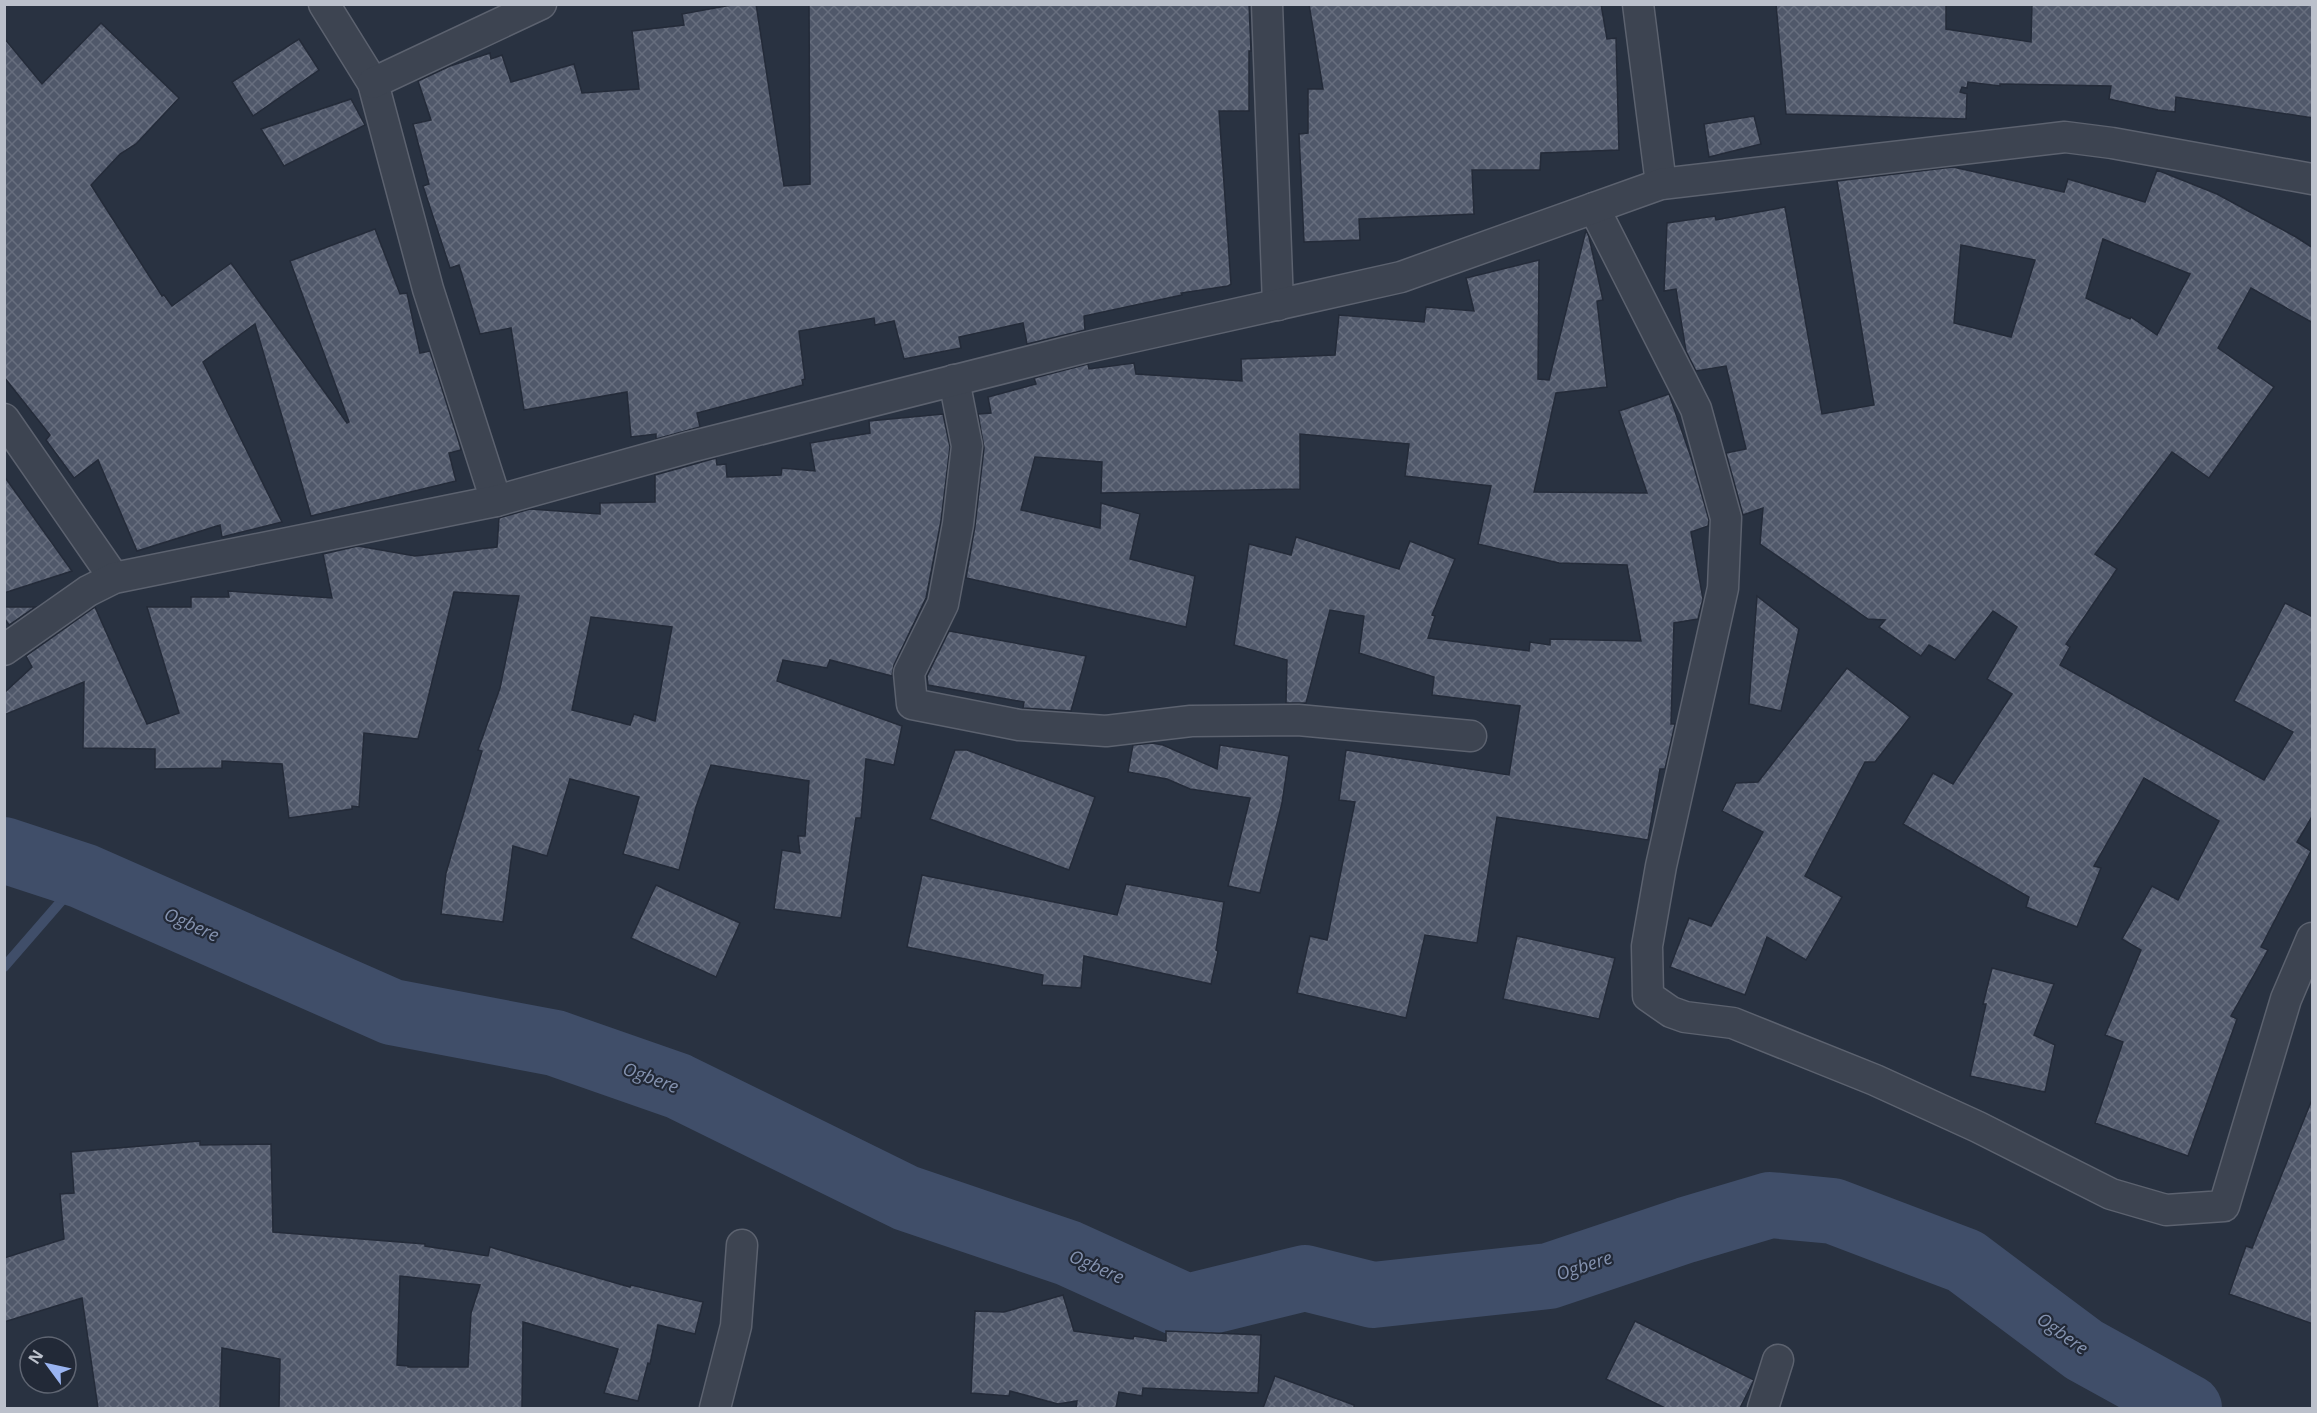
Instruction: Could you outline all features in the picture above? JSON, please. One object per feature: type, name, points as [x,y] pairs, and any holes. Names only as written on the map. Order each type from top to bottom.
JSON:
[{"type":"street","points":[[324,4],[373,83],[428,289],[496,501]]},
{"type":"street","points":[[373,83],[541,4]]},
{"type":"street","points":[[1267,4],[1278,305]]},
{"type":"street","points":[[1638,4],[1661,184]]},
{"type":"street","points":[[4,650],[88,591],[114,578],[496,501],[690,447],[1083,348],[1401,277],[1661,184],[2065,137],[2124,145],[2313,179]]},
{"type":"street","points":[[1594,208],[1696,409],[1726,518],[1723,588],[1660,866],[1647,946],[1648,996],[1671,1012],[1685,1017],[1733,1023],[1875,1080],[1978,1127],[2111,1194],[2166,1210],[2224,1206],[2286,999],[2313,938]]},
{"type":"street","points":[[954,380],[967,446],[958,524],[943,604],[909,673],[912,704],[1019,725],[1106,730],[1191,721],[1299,720],[1471,736]]},
{"type":"street","points":[[4,419],[114,578]]},
{"type":"street","points":[[715,1408],[736,1326],[742,1245]]},
{"type":"street","points":[[1763,1408],[1778,1360]]},
{"type":"building","points":[[737,4],[756,4],[784,186],[810,184],[809,4],[1249,4],[1251,51],[1249,51],[1249,111],[1219,111],[1231,284],[1181,293],[1182,295],[1084,316],[1085,330],[1027,344],[1023,323],[959,337],[961,348],[904,359],[894,321],[875,325],[874,318],[799,331],[805,379],[802,380],[803,385],[697,413],[700,427],[656,439],[656,434],[631,437],[627,392],[524,410],[511,328],[480,334],[459,265],[450,268],[423,186],[429,184],[413,124],[431,120],[418,81],[450,66],[490,53],[491,59],[502,55],[511,82],[574,64],[582,93],[639,89],[632,31],[684,25],[682,14]]},
{"type":"building","points":[[1309,4],[1601,4],[1607,39],[1616,38],[1619,150],[1541,153],[1540,170],[1472,170],[1474,214],[1359,219],[1360,240],[1304,242],[1299,134],[1308,133],[1308,89],[1323,89]]},
{"type":"building","points":[[1776,4],[1946,4],[1946,29],[2031,42],[2032,4],[2313,4],[2313,118],[2176,97],[2175,112],[2158,110],[2109,99],[2111,86],[2000,84],[2000,86],[1968,82],[1967,88],[1962,87],[1960,92],[1967,94],[1966,119],[1786,114]]},
{"type":"building","points":[[101,23],[179,98],[136,144],[120,154],[91,185],[162,296],[164,295],[172,306],[231,263],[347,423],[349,422],[290,261],[375,229],[400,294],[407,293],[420,353],[430,351],[461,450],[449,453],[456,481],[311,516],[255,324],[203,362],[282,522],[222,537],[220,525],[137,551],[98,460],[74,478],[46,440],[50,435],[4,377],[4,38],[42,84]]},
{"type":"building","points":[[299,39],[319,70],[253,116],[232,82]]},
{"type":"building","points":[[351,99],[365,125],[284,166],[261,129]]},
{"type":"building","points":[[1754,116],[1761,144],[1709,157],[1704,124]]},
{"type":"building","points":[[1953,167],[2064,192],[2068,179],[2145,202],[2157,170],[2217,194],[2313,248],[2313,323],[2251,288],[2218,348],[2274,387],[2209,478],[2172,452],[2095,554],[2117,569],[2066,644],[2070,647],[2060,665],[2264,780],[2293,732],[2234,701],[2285,603],[2313,617],[2313,815],[2297,842],[2311,851],[2261,947],[2268,950],[2231,1016],[2237,1019],[2188,1156],[2095,1123],[2123,1042],[2105,1035],[2141,950],[2122,939],[2152,886],[2178,900],[2219,821],[2144,778],[2094,866],[2101,868],[2077,927],[2026,907],[2029,897],[1903,824],[1933,773],[1953,784],[2012,694],[1987,679],[2017,627],[1993,611],[1955,660],[1929,645],[1921,656],[1879,627],[1885,620],[1868,619],[1760,544],[1763,508],[1743,515],[1726,453],[1746,449],[1726,366],[1696,371],[1686,351],[1676,289],[1664,291],[1667,223],[1715,216],[1716,220],[1785,207],[1822,414],[1874,405],[1837,181]],"holes":[[[2103,239],[2190,274],[2157,335],[2131,317],[2130,319],[2086,298]],[[1961,245],[2035,260],[2011,337],[1954,323]]]},
{"type":"building","points":[[1586,230],[1603,300],[1597,301],[1607,387],[1556,393],[1534,492],[1647,493],[1619,411],[1669,394],[1692,460],[1709,520],[1708,526],[1691,532],[1703,599],[1698,619],[1674,623],[1671,724],[1675,724],[1665,769],[1660,769],[1648,840],[1497,817],[1477,943],[1425,935],[1406,1018],[1297,993],[1310,936],[1327,940],[1355,802],[1339,800],[1346,750],[1509,775],[1520,706],[1432,695],[1434,677],[1359,653],[1364,616],[1330,610],[1306,703],[1286,703],[1287,660],[1234,645],[1249,544],[1291,555],[1296,537],[1399,569],[1410,541],[1455,559],[1432,615],[1435,616],[1428,638],[1529,651],[1530,642],[1550,645],[1550,639],[1641,641],[1627,565],[1559,563],[1478,544],[1491,486],[1405,476],[1409,444],[1300,434],[1300,489],[1101,493],[1102,462],[1035,457],[1021,510],[1100,528],[1101,503],[1140,514],[1130,559],[1195,576],[1186,627],[966,578],[984,448],[978,414],[991,413],[988,397],[1036,384],[1034,378],[1088,364],[1089,369],[1134,363],[1136,374],[1242,381],[1241,359],[1335,355],[1339,315],[1424,322],[1426,307],[1474,311],[1466,278],[1539,260],[1538,379],[1549,380]]},
{"type":"building","points":[[943,414],[950,447],[941,521],[926,598],[894,665],[892,676],[830,660],[827,668],[783,660],[777,681],[902,726],[894,765],[866,759],[861,818],[856,818],[841,918],[774,909],[782,850],[800,853],[798,836],[805,836],[809,781],[711,765],[696,807],[679,870],[623,854],[639,797],[570,779],[547,856],[513,846],[503,922],[441,914],[446,873],[482,751],[478,750],[500,688],[519,596],[454,592],[418,739],[364,733],[359,807],[352,806],[352,809],[289,818],[282,764],[222,761],[222,768],[155,769],[155,749],[83,748],[84,682],[4,715],[4,693],[32,667],[26,656],[95,607],[147,724],[179,713],[147,607],[191,607],[191,597],[229,597],[228,591],[332,598],[323,554],[358,546],[415,556],[497,547],[499,518],[530,509],[600,514],[600,503],[655,502],[655,475],[716,458],[717,465],[726,464],[727,477],[781,475],[782,468],[815,471],[810,443],[870,433],[869,421]],"holes":[[[591,617],[672,627],[655,721],[634,714],[630,725],[572,710]]]},
{"type":"building","points":[[4,476],[72,571],[4,593]]},
{"type":"building","points":[[1757,596],[1799,629],[1781,711],[1749,704]]},
{"type":"building","points":[[4,607],[35,607],[9,625],[4,618]]},
{"type":"building","points":[[949,631],[1086,656],[1071,711],[1023,708],[1024,702],[928,685],[927,676]]},
{"type":"building","points":[[1847,668],[1910,717],[1875,762],[1865,762],[1805,876],[1842,897],[1806,960],[1767,937],[1745,995],[1670,967],[1689,918],[1711,926],[1763,832],[1722,811],[1736,783],[1758,782]]},
{"type":"building","points":[[1152,743],[1163,745],[1217,769],[1220,745],[1289,756],[1282,803],[1260,893],[1228,886],[1250,798],[1190,789],[1167,779],[1128,772],[1133,745]]},
{"type":"building","points":[[955,750],[967,750],[1095,797],[1069,870],[930,819]]},
{"type":"building","points":[[922,875],[1117,915],[1126,884],[1224,902],[1211,984],[1084,956],[1081,988],[1042,985],[1043,975],[907,947]]},
{"type":"building","points":[[656,885],[740,923],[716,977],[631,938]]},
{"type":"building","points":[[1517,936],[1615,958],[1599,1019],[1503,999]]},
{"type":"building","points":[[1992,968],[2054,984],[2034,1035],[2055,1045],[2045,1092],[1970,1076]]},
{"type":"building","points":[[2311,1102],[2313,1102],[2313,1324],[2229,1294],[2246,1246],[2252,1248]]},
{"type":"building","points":[[200,1141],[200,1145],[271,1144],[273,1232],[425,1244],[425,1246],[488,1256],[490,1247],[630,1287],[631,1285],[703,1302],[695,1334],[658,1325],[650,1364],[648,1363],[638,1401],[604,1393],[618,1349],[523,1322],[522,1408],[279,1408],[280,1359],[222,1348],[220,1408],[98,1408],[82,1298],[4,1322],[4,1258],[64,1239],[60,1194],[74,1193],[71,1152]],"holes":[[[400,1276],[480,1285],[471,1313],[468,1367],[397,1365]]]},
{"type":"building","points":[[1063,1295],[1074,1331],[1166,1341],[1166,1331],[1261,1335],[1258,1393],[1143,1388],[1142,1396],[1119,1392],[1116,1408],[1076,1408],[1077,1401],[1058,1404],[1010,1391],[1009,1396],[971,1393],[975,1311],[1004,1312]]},
{"type":"building","points":[[1635,1321],[1754,1380],[1740,1408],[1665,1408],[1606,1379]]},
{"type":"building","points":[[1275,1376],[1354,1405],[1354,1408],[1263,1408]]},
{"type":"waterway","name":"Ogbere","points":[[4,850],[83,876],[392,1012],[555,1043],[678,1086],[906,1198],[1068,1253],[1187,1307],[1305,1278],[1373,1295],[1549,1276],[1686,1230],[1770,1205],[1833,1211],[1965,1261],[2084,1350],[2189,1408]]},
{"type":"waterway","points":[[4,967],[83,876]]}]
